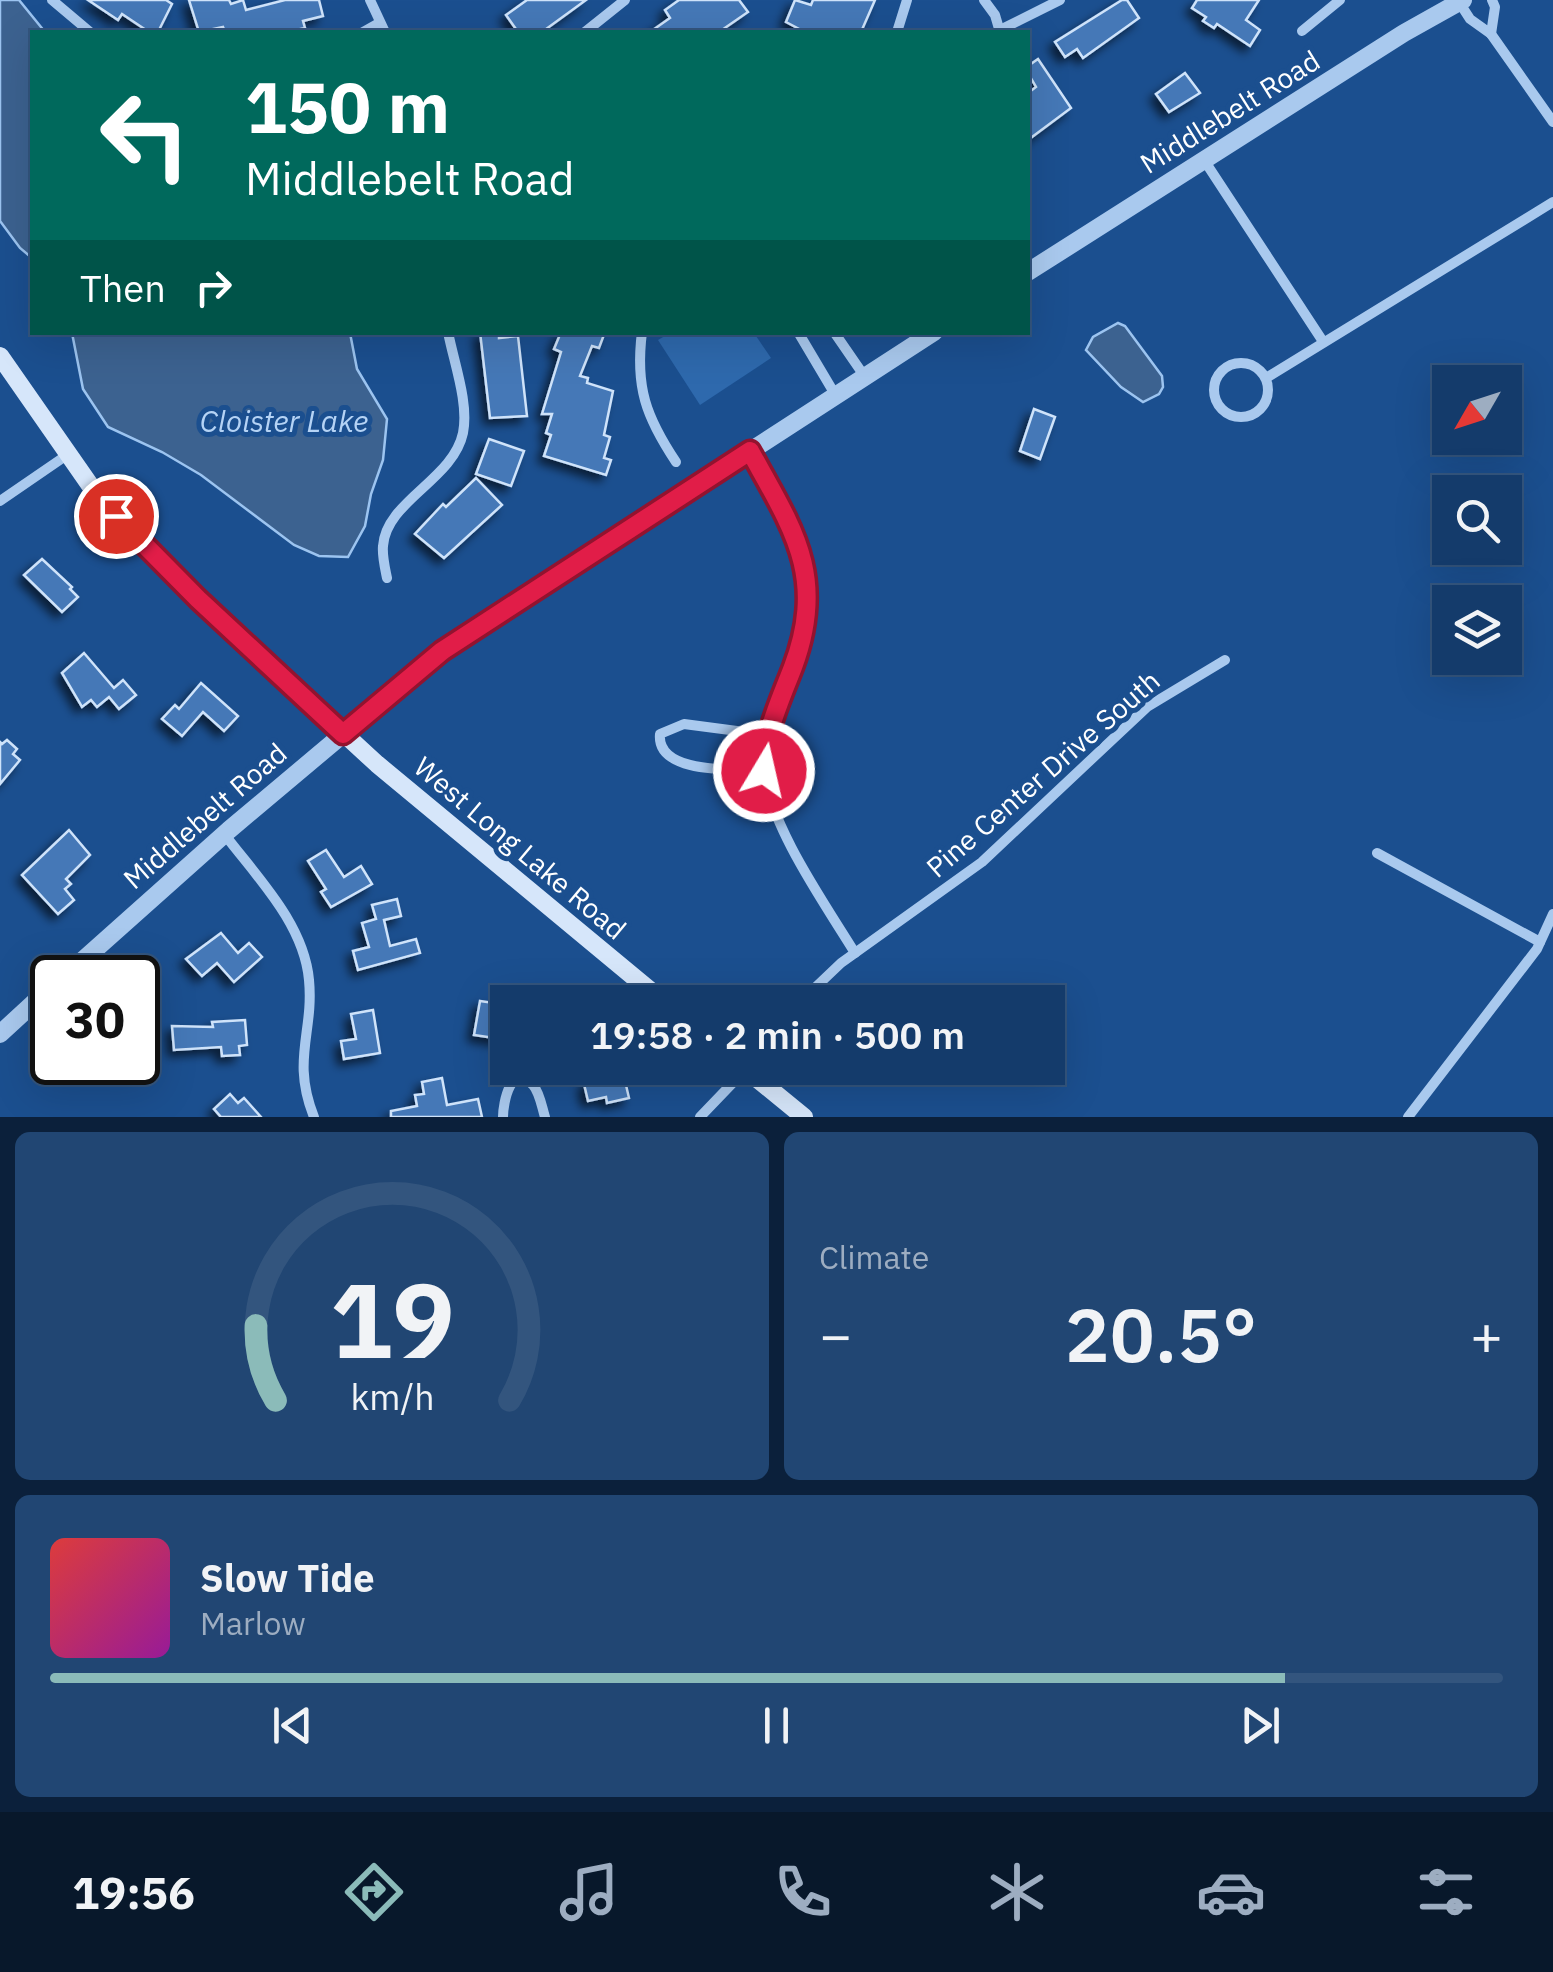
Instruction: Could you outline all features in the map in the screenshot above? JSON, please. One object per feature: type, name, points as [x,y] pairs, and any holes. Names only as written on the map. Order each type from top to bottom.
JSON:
[{"type":"main road","name":"West Long Lake Road","points":[[0,356],[67,455],[151,552],[343,734],[644,985]]},
{"type":"main road","points":[[766,1085],[804,1117]]},
{"type":"street","points":[[52,0],[88,30]]},
{"type":"street","points":[[370,0],[382,28]]},
{"type":"street","points":[[588,30],[625,0]]},
{"type":"street","points":[[898,30],[908,0]]},
{"type":"street","points":[[984,0],[999,30]]},
{"type":"street","points":[[1002,30],[1060,0]]},
{"type":"street","points":[[1302,32],[1340,0]]},
{"type":"street","points":[[1491,34],[1495,7],[1492,0]]},
{"type":"street","points":[[1461,1],[1470,19],[1491,34],[1553,122]]},
{"type":"street","name":"Middlebelt Road","points":[[1030,271],[1404,33],[1461,1]]},
{"type":"street","points":[[1204,160],[1322,340]]},
{"type":"street","points":[[1266,378],[1322,340],[1553,202]]},
{"type":"street","points":[[387,578],[382,548],[388,526],[445,466],[462,438],[463,411],[449,335]]},
{"type":"street","points":[[642,335],[639,358],[643,396],[648,414],[676,462]]},
{"type":"street","points":[[800,335],[836,396]]},
{"type":"street","points":[[836,335],[865,377]]},
{"type":"street","name":"Middlebelt Road","points":[[88,955],[442,651],[929,335]]},
{"type":"street","points":[[1250,364],[1266,378],[1269,392],[1254,414],[1236,417],[1220,408],[1215,382],[1225,368],[1250,364]]},
{"type":"street","points":[[750,451],[793,532],[808,591],[799,650],[768,735],[764,771],[776,813],[855,953]]},
{"type":"street","points":[[0,501],[67,455]]},
{"type":"street","name":"Pine Center Drive South","points":[[819,985],[855,953],[982,862],[1147,707],[1225,660]]},
{"type":"street","points":[[764,771],[682,764],[670,758],[659,742],[660,734],[684,724],[768,735]]},
{"type":"street","points":[[224,835],[288,920],[304,954],[309,982],[301,1071],[314,1117]]},
{"type":"street","points":[[1377,853],[1540,942]]},
{"type":"street","points":[[1408,1117],[1540,942],[1553,914]]},
{"type":"street","points":[[0,1034],[30,1006]]},
{"type":"street","points":[[503,1117],[502,1098],[507,1087],[525,1080],[533,1085],[546,1117]]},
{"type":"street","points":[[700,1117],[730,1085]]},
{"type":"shaded area","points":[[667,335],[755,335],[771,358],[700,405],[658,340]]},
{"type":"water","points":[[0,0],[19,0],[43,30],[30,30],[30,256],[0,221]]},
{"type":"water","points":[[1118,323],[1125,326],[1162,376],[1159,394],[1143,402],[1121,387],[1086,350],[1093,337]]},
{"type":"water","name":"Cloister Lake","points":[[72,335],[350,335],[357,369],[387,419],[383,460],[365,526],[348,557],[319,556],[294,545],[201,475],[108,427],[83,389]]},
{"type":"building","points":[[88,0],[166,0],[172,4],[159,30],[146,30],[122,14],[118,20]]},
{"type":"building","points":[[189,0],[229,0],[231,4],[243,0],[246,10],[285,0],[319,0],[323,16],[303,21],[305,28],[296,30],[198,30]]},
{"type":"building","points":[[527,0],[586,0],[545,30],[517,30],[506,15]]},
{"type":"building","points":[[679,0],[739,0],[748,12],[722,30],[653,30],[670,18],[665,10]]},
{"type":"building","points":[[795,0],[811,5],[813,0],[875,0],[862,30],[801,30],[786,22]]},
{"type":"building","points":[[1127,0],[1139,18],[1083,58],[1077,49],[1065,57],[1055,42]]},
{"type":"building","points":[[1197,0],[1259,0],[1246,20],[1260,30],[1250,46],[1217,24],[1214,28],[1203,21],[1206,17],[1192,8]]},
{"type":"building","points":[[1038,59],[1071,108],[1030,139],[1030,92],[1036,87],[1030,76],[1030,65]]},
{"type":"building","points":[[1185,73],[1200,93],[1169,112],[1156,94]]},
{"type":"building","points":[[480,335],[518,336],[527,416],[490,418]]},
{"type":"building","points":[[560,335],[604,335],[599,348],[592,346],[580,376],[588,378],[587,383],[613,391],[604,435],[610,437],[604,458],[611,460],[606,475],[544,456],[552,414],[542,414],[561,352],[554,349]]},
{"type":"building","points":[[1034,409],[1055,417],[1040,459],[1020,451]]},
{"type":"building","points":[[489,439],[524,451],[511,486],[476,474]]},
{"type":"building","points":[[476,478],[502,505],[444,558],[415,534],[443,504],[446,507]]},
{"type":"building","points":[[42,559],[78,597],[62,612],[24,575]]},
{"type":"building","points":[[84,653],[114,688],[123,680],[136,695],[119,709],[109,697],[97,707],[91,700],[82,707],[62,673]]},
{"type":"building","points":[[201,683],[238,716],[224,731],[203,712],[182,736],[162,719],[175,705],[179,709]]},
{"type":"building","points":[[7,740],[17,749],[13,754],[20,760],[0,784],[0,742]]},
{"type":"building","points":[[69,830],[90,855],[66,879],[71,884],[65,889],[74,900],[58,914],[22,875]]},
{"type":"building","points":[[326,850],[344,877],[361,866],[372,884],[331,907],[321,892],[326,889],[308,861]]},
{"type":"building","points":[[397,899],[401,916],[384,920],[390,946],[416,939],[420,953],[358,970],[353,951],[369,947],[362,923],[376,919],[372,905]]},
{"type":"building","points":[[221,933],[238,953],[249,943],[262,957],[234,982],[217,963],[202,976],[186,959]]},
{"type":"building","points":[[480,1001],[490,1002],[490,1037],[474,1035]]},
{"type":"building","points":[[373,1010],[380,1053],[344,1059],[341,1041],[356,1039],[351,1014]]},
{"type":"building","points":[[245,1020],[247,1045],[239,1046],[240,1055],[222,1056],[221,1047],[174,1050],[172,1026],[213,1027],[212,1022]]},
{"type":"building","points":[[442,1078],[447,1105],[478,1099],[482,1117],[391,1117],[391,1111],[417,1106],[415,1095],[424,1094],[422,1082]]},
{"type":"building","points":[[584,1085],[626,1085],[629,1098],[607,1103],[606,1097],[588,1101]]},
{"type":"building","points":[[230,1094],[238,1103],[244,1098],[261,1117],[221,1117],[214,1109]]},
{"type":"route","points":[[116,516],[198,599],[343,734],[442,651],[750,451],[793,532],[808,591],[799,650],[768,735],[764,771]]}]
